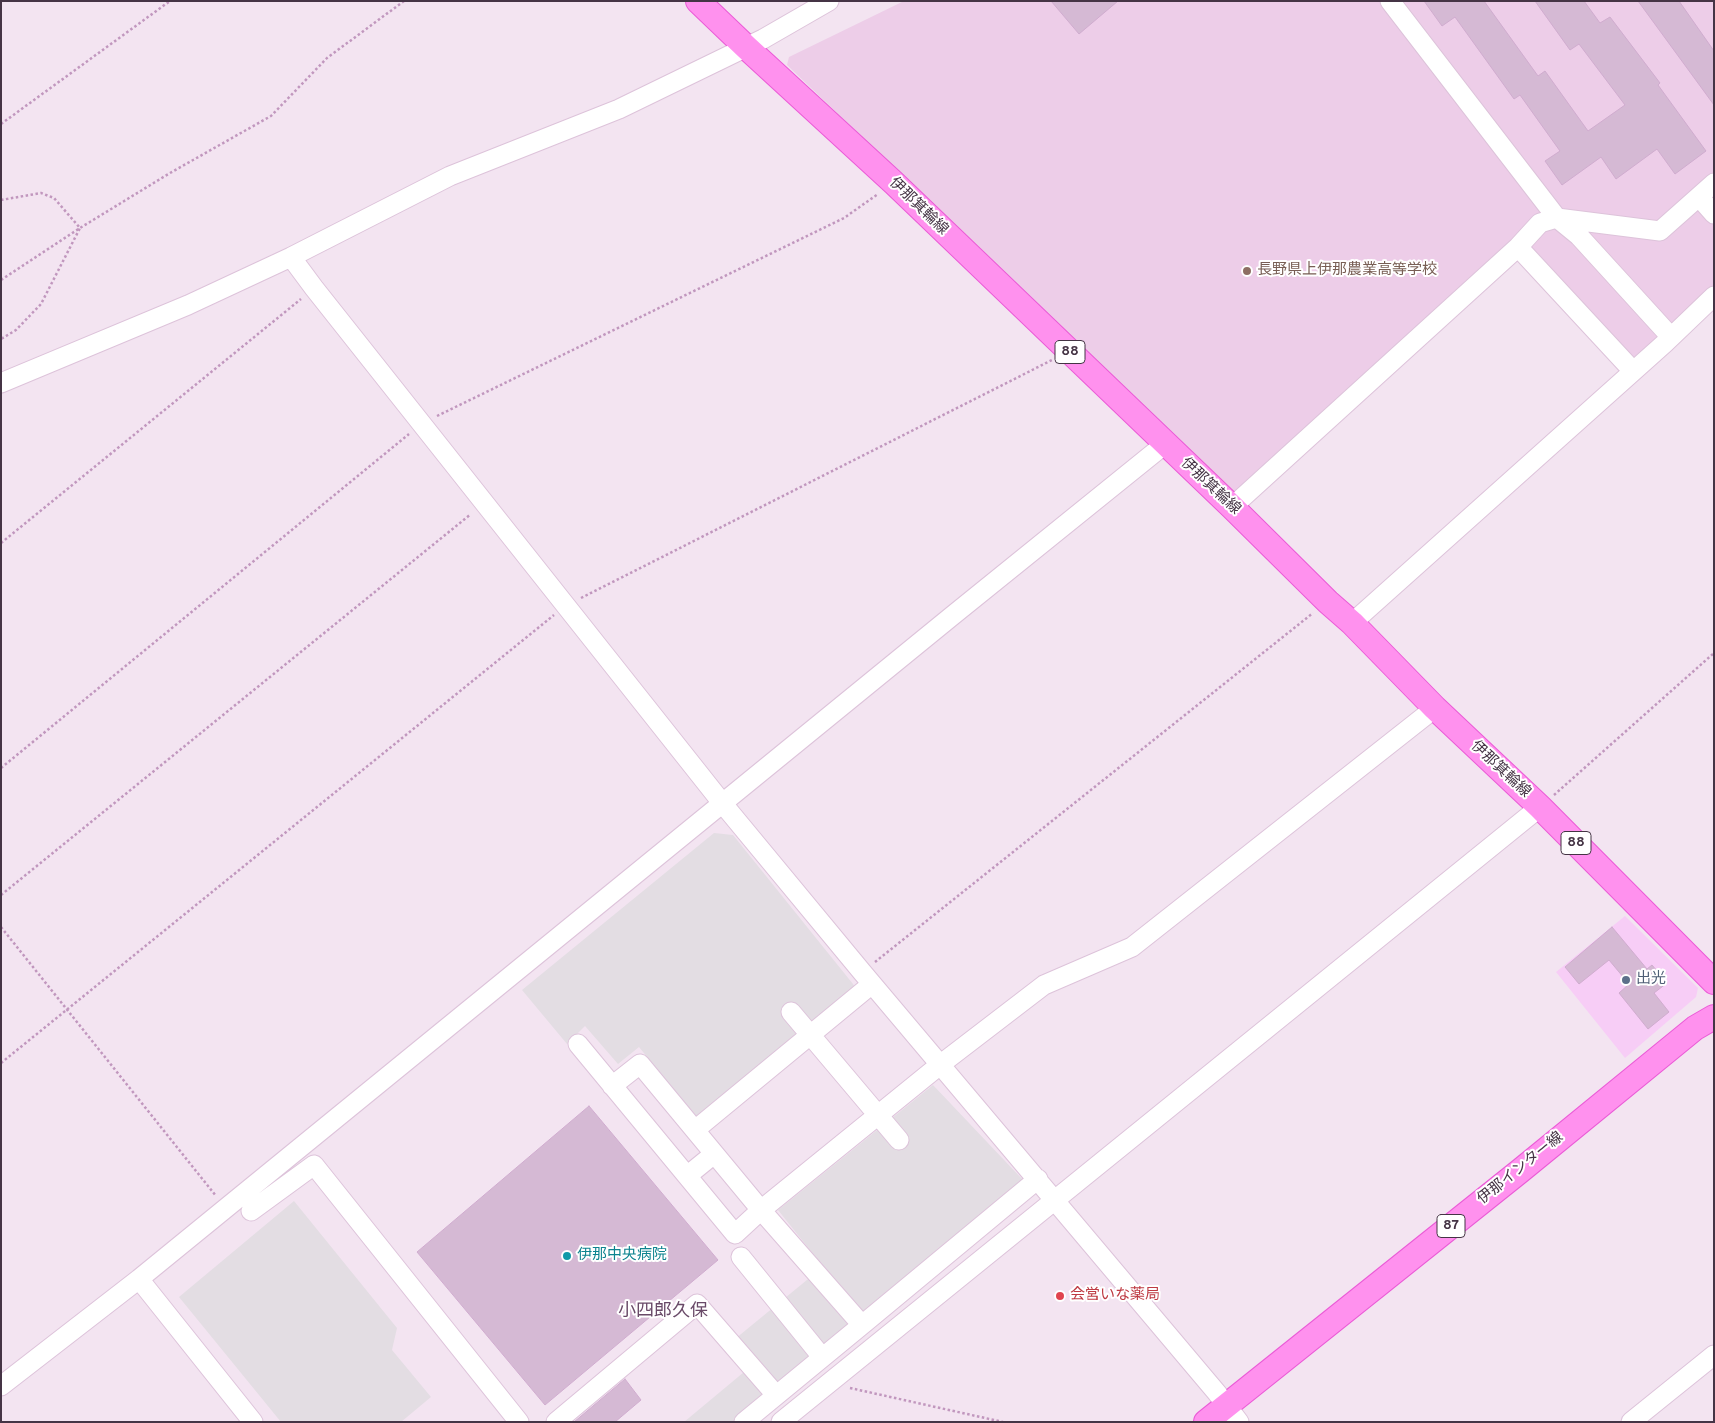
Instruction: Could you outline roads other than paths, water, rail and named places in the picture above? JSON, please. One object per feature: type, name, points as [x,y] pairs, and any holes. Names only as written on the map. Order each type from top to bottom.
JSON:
[{"type":"main road","name":"伊那箕輪線","points":[[698,1],[894,183],[1232,507],[1328,602],[1352,623],[1435,708],[1540,808],[1714,982]]},
{"type":"main road","name":"伊那インター線","points":[[1206,1422],[1233,1413],[1520,1171],[1704,1023],[1714,1002]]},
{"type":"street","points":[[1,383],[188,305],[291,258],[450,176],[619,109],[746,47],[829,1]]},
{"type":"street","points":[[1390,1],[1557,218],[1579,236],[1671,337]]},
{"type":"street","points":[[1232,507],[1518,246],[1540,223],[1557,218],[1660,231],[1714,183]]},
{"type":"street","points":[[1699,197],[1714,214]]},
{"type":"street","points":[[1518,246],[1633,371]]},
{"type":"street","points":[[291,258],[723,804],[1233,1413]]},
{"type":"street","points":[[1352,623],[1671,337],[1714,296]]},
{"type":"street","points":[[1,1386],[138,1279],[1165,444]]},
{"type":"street","points":[[578,1044],[734,1234],[941,1064],[1044,985],[1132,946],[1435,708]]},
{"type":"street","points":[[781,1422],[1540,808]]},
{"type":"street","points":[[695,1130],[811,1034],[867,978]]},
{"type":"street","points":[[791,1012],[899,1140]]},
{"type":"street","points":[[612,1086],[640,1064],[761,1210],[862,1325]]},
{"type":"street","points":[[687,1176],[714,1154]]},
{"type":"street","points":[[252,1211],[314,1165],[519,1422]]},
{"type":"street","points":[[744,1422],[1038,1180]]},
{"type":"street","points":[[741,1258],[822,1357]]},
{"type":"street","points":[[138,1279],[253,1422]]},
{"type":"street","points":[[556,1422],[698,1304],[776,1395]]},
{"type":"street","points":[[1631,1422],[1714,1355]]},
{"type":"place","name":"長野県上伊那農業高等学校","points":[[1247,271]]},
{"type":"place","name":"出光","points":[[1626,980]]},
{"type":"place","name":"伊那中央病院","points":[[567,1256]]},
{"type":"place","name":"会営いな薬局","points":[[1060,1296]]},
{"type":"district","name":"小四郎久保","points":[[663,1312]]}]
